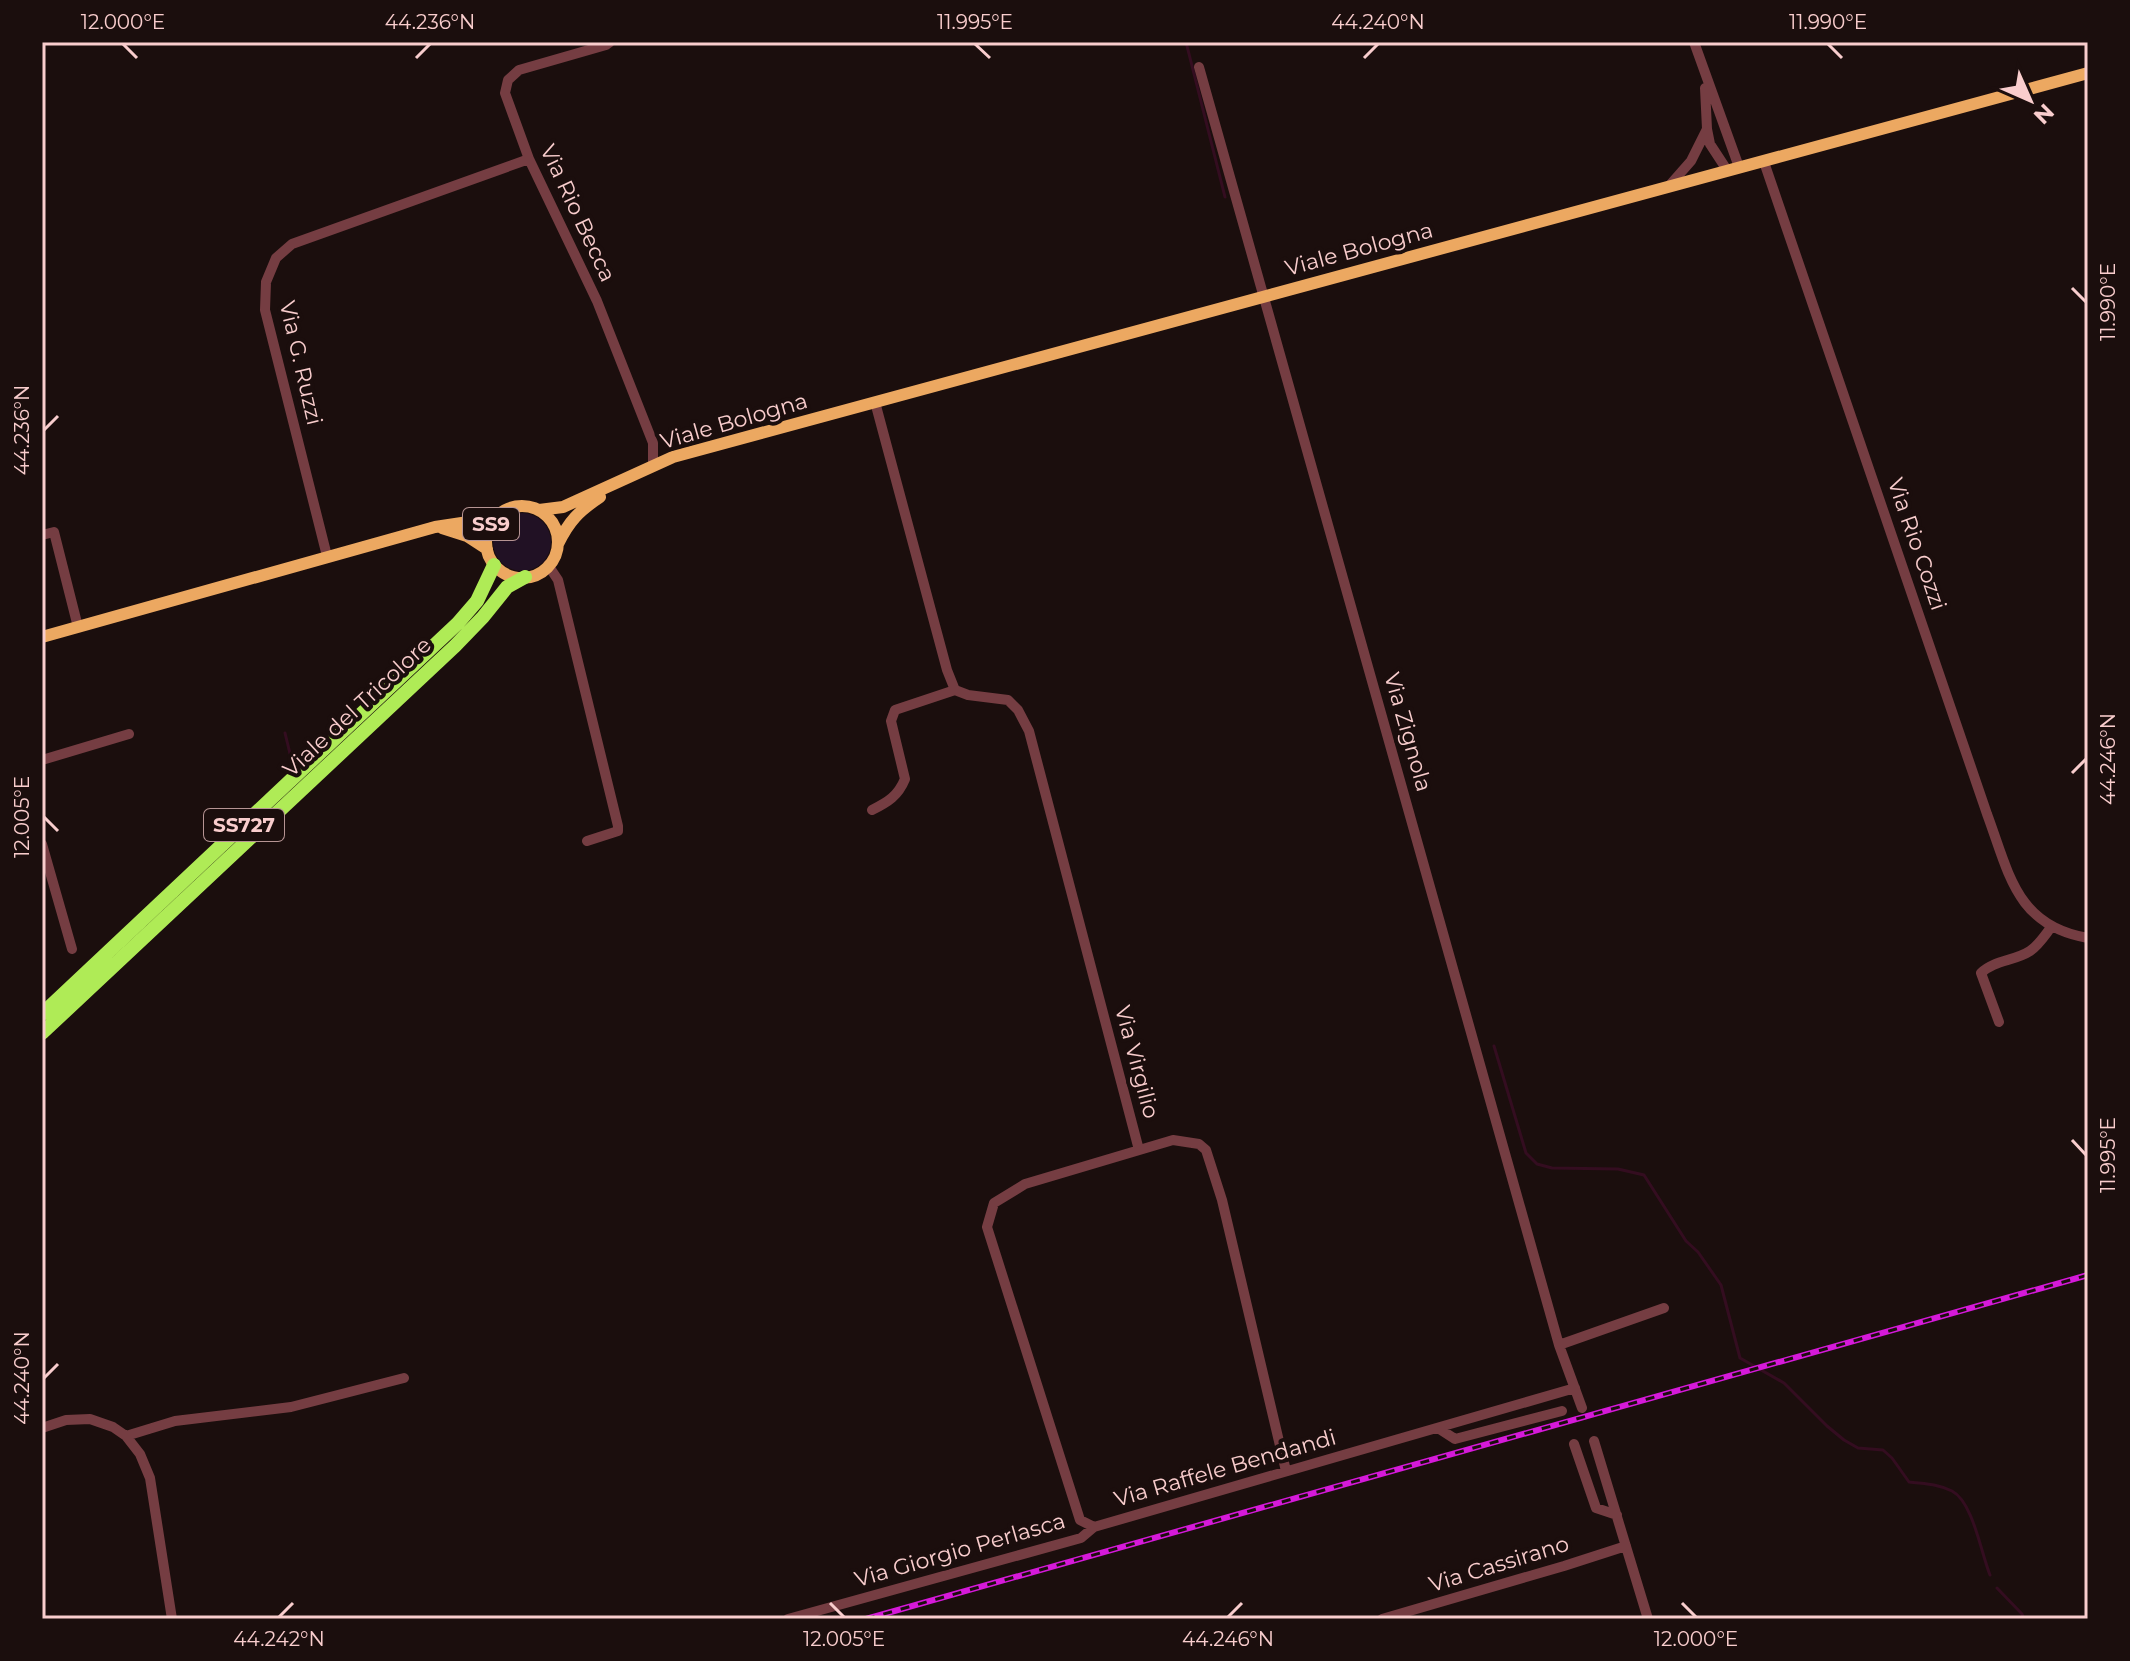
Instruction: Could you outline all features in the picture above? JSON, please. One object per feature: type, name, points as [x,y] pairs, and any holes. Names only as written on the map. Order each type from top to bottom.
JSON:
[{"type":"highway","name":"Viale del Tricolore","points":[[42,1014],[458,623],[477,601],[494,565]]},
{"type":"highway","name":"Viale del Tricolore","points":[[42,1033],[455,646],[507,587],[525,577]]},
{"type":"main road","name":"Viale Bologna","points":[[647,468],[673,457],[2088,73]]},
{"type":"main road","points":[[539,510],[563,507],[647,468]]},
{"type":"main road","points":[[525,577],[542,571],[548,565],[568,523],[584,507],[647,468]]},
{"type":"main road","name":"SS9","points":[[525,577],[508,575],[494,565],[486,538],[495,518],[516,506],[532,507],[551,521],[558,544]]},
{"type":"main road","points":[[42,637],[435,527],[495,518]]},
{"type":"main road","points":[[435,527],[453,530],[487,549]]},
{"type":"street","name":"Via Rio Becca","points":[[610,42],[519,70],[508,80],[505,93],[529,159],[597,301],[653,443],[647,468]]},
{"type":"street","points":[[1696,46],[1707,95],[1710,144],[1733,168]]},
{"type":"street","points":[[1696,46],[1733,168]]},
{"type":"street","name":"Via Zignola","points":[[1199,67],[1559,1345],[1582,1408]]},
{"type":"street","points":[[1669,186],[1691,161],[1707,129]]},
{"type":"street","name":"Via G. Ruzzi","points":[[327,556],[265,310],[266,282],[276,258],[292,244],[529,159]]},
{"type":"street","name":"Via Rio Cozzi","points":[[1764,162],[2015,890],[2025,906],[2052,926],[2070,935],[2088,938]]},
{"type":"street","points":[[872,810],[889,802],[905,779],[891,721],[895,710],[955,690],[875,402]]},
{"type":"street","points":[[42,535],[54,532],[78,627]]},
{"type":"street","points":[[548,565],[558,580],[618,826],[618,831],[587,841]]},
{"type":"street","name":"Via Virgilio","points":[[955,690],[968,695],[1008,700],[1018,710],[1029,731],[1139,1150],[1173,1140],[1199,1144],[1206,1150],[1222,1200],[1286,1471]]},
{"type":"street","points":[[42,760],[129,734]]},
{"type":"street","points":[[42,844],[72,949]]},
{"type":"street","points":[[1999,1022],[1981,973],[2028,953],[2052,926]]},
{"type":"street","name":"Via Raffele Bendandi","points":[[1139,1150],[1025,1184],[994,1203],[987,1227],[1080,1520],[1094,1527],[1575,1388]]},
{"type":"street","points":[[1559,1345],[1664,1308]]},
{"type":"street","points":[[126,1436],[175,1421],[291,1407],[404,1378]]},
{"type":"street","points":[[1438,1428],[1455,1439],[1562,1411]]},
{"type":"street","points":[[42,1428],[66,1420],[90,1419],[113,1427],[126,1436],[140,1454],[150,1478],[172,1619]]},
{"type":"street","points":[[1594,1441],[1648,1619]]},
{"type":"street","points":[[1574,1444],[1596,1508],[1617,1515]]},
{"type":"street","name":"Via Giorgio Perlasca","points":[[788,1619],[1081,1538],[1094,1527]]},
{"type":"street","name":"Via Cassirano","points":[[1382,1619],[1626,1546]]},
{"type":"shaded area","points":[[522,513],[542,522],[551,542],[542,562],[522,571],[502,562],[493,542],[502,522]]},
{"type":"waterway","points":[[1186,42],[1225,197]]},
{"type":"waterway","points":[[285,733],[293,766]]},
{"type":"waterway","points":[[1494,1046],[1526,1153],[1537,1164],[1552,1168],[1618,1169],[1644,1175],[1686,1241],[1698,1252],[1721,1285],[1740,1358],[1784,1383],[1844,1440],[1858,1448],[1883,1450],[1909,1482],[1942,1487],[1959,1497],[1971,1517],[1990,1575]]},
{"type":"waterway","points":[[1997,1588],[2024,1619]]},
{"type":"railway","points":[[866,1619],[2088,1275]]}]
